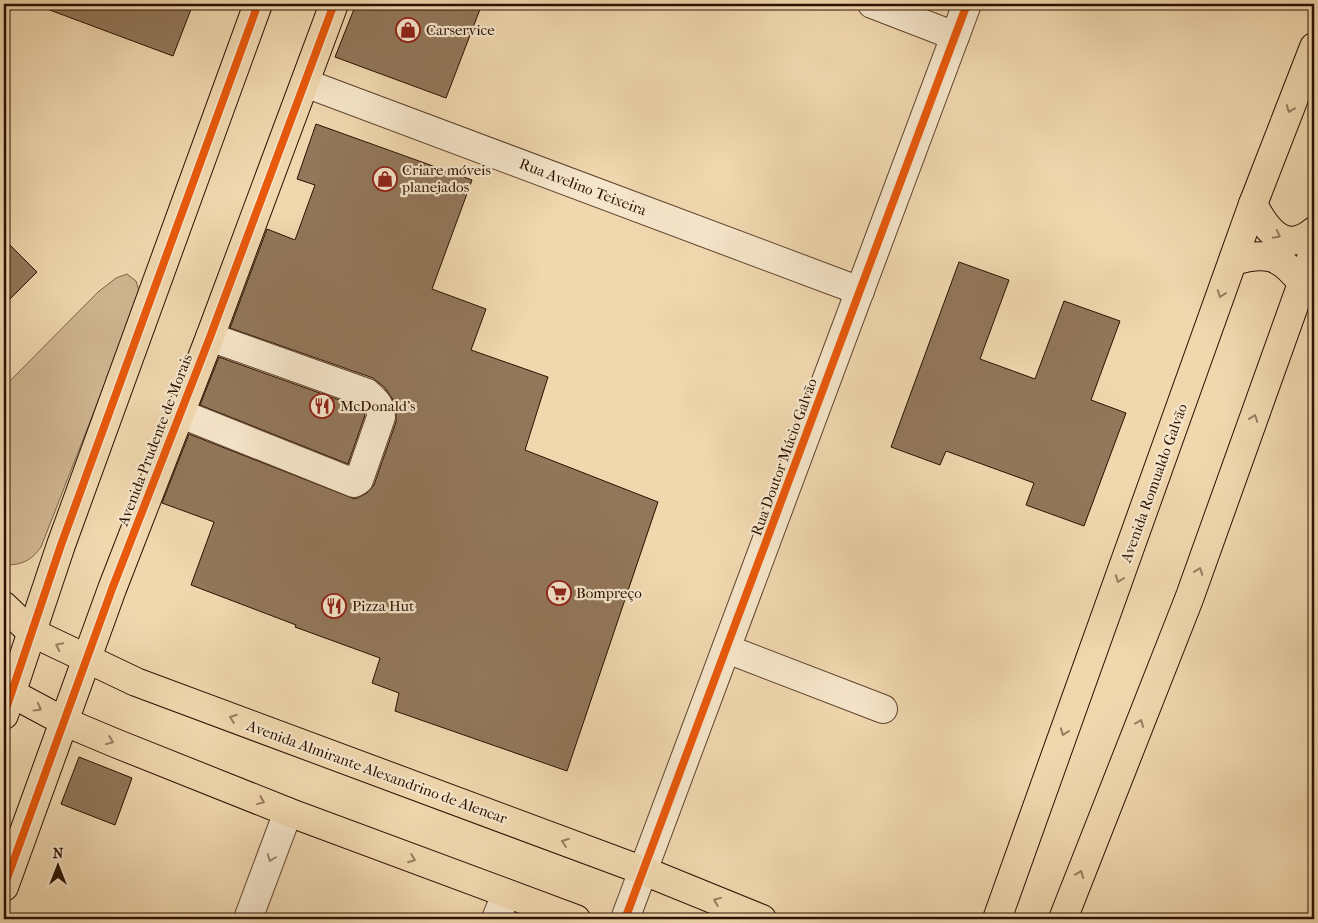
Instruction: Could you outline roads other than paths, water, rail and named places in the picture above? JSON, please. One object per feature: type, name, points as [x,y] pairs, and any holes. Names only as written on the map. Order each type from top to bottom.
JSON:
[{"type":"main road","points":[[258,4],[6,698],[288,812],[576,919]]},
{"type":"main road","name":"Avenida Prudente de Morais","points":[[4,887],[179,413],[210,337],[334,4]]},
{"type":"main road","name":"Avenida Romualdo Galvão","points":[[997,919],[1233,261],[1314,47]]},
{"type":"main road","points":[[1254,204],[1270,232],[1280,239],[1305,238],[1314,231]]},
{"type":"main road","points":[[1062,919],[1190,599],[1314,250]]},
{"type":"main road","points":[[1233,261],[1255,255],[1273,257],[1288,265],[1302,283]]},
{"type":"main road","name":"Avenida Almirante Alexandrino de Alencar","points":[[4,606],[31,632],[136,682],[644,871],[762,919]]},
{"type":"street","points":[[872,4],[955,36]]},
{"type":"street","name":"Rua Doutor Múcio Galvão","points":[[625,919],[967,4]]},
{"type":"street","name":"Rua Avelino Teixeira","points":[[305,83],[860,291]]},
{"type":"street","points":[[179,413],[354,483],[359,480],[381,417],[381,409],[376,400],[366,393],[210,337]]},
{"type":"street","points":[[727,649],[883,709]]},
{"type":"street","points":[[248,919],[288,812]]},
{"type":"street","points":[[496,919],[506,894]]},
{"type":"place","name":"Carservice","points":[[408,30]]},
{"type":"place","name":"Criare móveis planejados","points":[[385,179]]},
{"type":"place","name":"McDonald's","points":[[322,406]]},
{"type":"place","name":"Bompreço","points":[[559,593]]},
{"type":"place","name":"Pizza Hut","points":[[334,606]]}]
